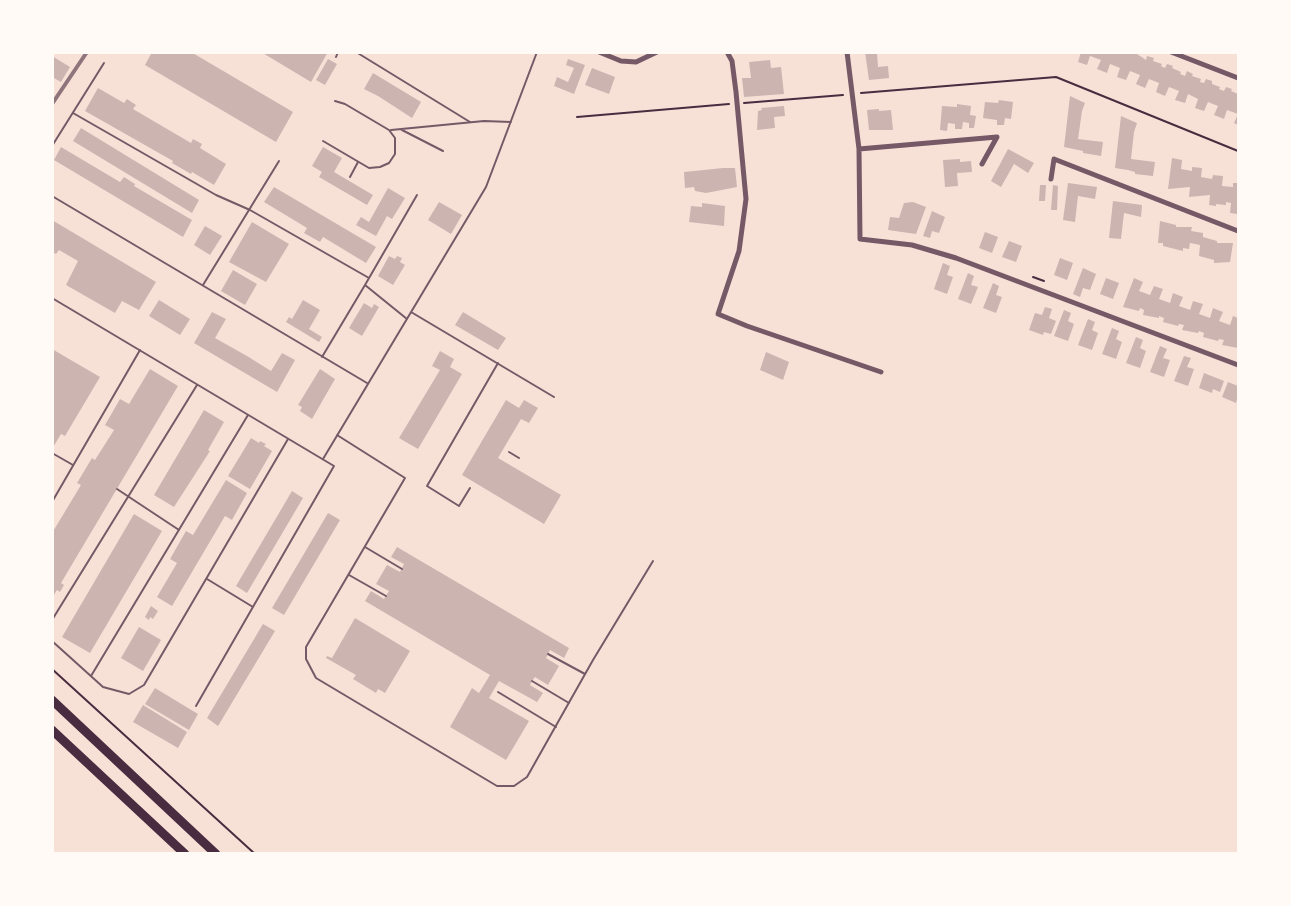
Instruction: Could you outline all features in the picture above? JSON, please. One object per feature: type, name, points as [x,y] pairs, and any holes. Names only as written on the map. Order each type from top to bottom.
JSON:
[{"type":"highway","points":[[52,700],[216,854]]},
{"type":"highway","points":[[52,730],[185,854]]},
{"type":"street","points":[[599,52],[621,61],[636,62],[657,52]]},
{"type":"street","points":[[727,52],[732,61],[746,199],[739,251],[718,314],[881,372]]},
{"type":"street","points":[[847,52],[859,149],[860,239],[912,245],[956,258],[1239,365]]},
{"type":"street","points":[[1173,53],[1239,78]]},
{"type":"street","points":[[859,149],[997,137],[982,164]]},
{"type":"street","points":[[1051,179],[1054,159],[1239,231]]},
{"type":"lane","points":[[336,57],[338,52]]},
{"type":"lane","points":[[357,52],[470,122]]},
{"type":"lane","points":[[322,459],[486,187],[537,52]]},
{"type":"lane","points":[[52,146],[104,63]]},
{"type":"lane","points":[[323,141],[369,168],[380,167],[388,163],[395,154],[395,138],[389,130],[345,104],[334,101]]},
{"type":"lane","points":[[73,113],[216,195],[250,210],[369,278]]},
{"type":"lane","points":[[389,130],[470,122],[511,122]]},
{"type":"lane","points":[[402,130],[443,151]]},
{"type":"lane","points":[[203,285],[279,160]]},
{"type":"lane","points":[[350,177],[358,162]]},
{"type":"lane","points":[[322,357],[417,195]]},
{"type":"lane","points":[[52,196],[368,384]]},
{"type":"lane","points":[[365,285],[406,319]]},
{"type":"lane","points":[[52,298],[334,466],[196,706]]},
{"type":"lane","points":[[411,312],[554,397]]},
{"type":"lane","points":[[52,501],[140,350]]},
{"type":"lane","points":[[470,489],[459,506],[427,486],[498,363]]},
{"type":"lane","points":[[52,620],[197,385]]},
{"type":"lane","points":[[91,676],[248,415]]},
{"type":"lane","points":[[337,435],[405,478],[306,648],[306,659],[316,678],[497,786],[514,786],[527,777],[652,561]]},
{"type":"lane","points":[[52,641],[103,687],[129,694],[144,685],[288,439]]},
{"type":"lane","points":[[509,452],[519,458]]},
{"type":"lane","points":[[52,453],[74,465]]},
{"type":"lane","points":[[117,489],[179,530]]},
{"type":"lane","points":[[365,547],[402,569]]},
{"type":"lane","points":[[349,575],[386,596]]},
{"type":"lane","points":[[207,579],[253,607]]},
{"type":"lane","points":[[548,654],[585,674]]},
{"type":"lane","points":[[532,681],[569,703]]},
{"type":"lane","points":[[498,692],[556,727]]},
{"type":"path","points":[[578,117],[1056,77],[1239,151]]},
{"type":"path","points":[[52,669],[255,854]]},
{"type":"building","points":[[152,52],[191,52],[293,112],[276,142],[145,65]]},
{"type":"building","points":[[261,52],[328,52],[311,82]]},
{"type":"building","points":[[865,52],[877,52],[878,67],[888,66],[889,78],[869,80]]},
{"type":"building","points":[[1081,52],[1134,52],[1146,60],[1147,56],[1154,58],[1153,61],[1162,64],[1161,66],[1165,68],[1167,64],[1173,66],[1172,68],[1185,76],[1187,71],[1193,74],[1192,76],[1201,79],[1200,82],[1204,83],[1206,79],[1220,87],[1219,89],[1224,91],[1226,87],[1238,94],[1238,114],[1227,110],[1224,119],[1214,115],[1218,106],[1208,102],[1204,111],[1195,108],[1198,99],[1188,94],[1185,103],[1175,100],[1179,91],[1169,87],[1165,96],[1156,92],[1159,83],[1149,79],[1145,88],[1136,84],[1140,75],[1130,71],[1126,80],[1117,77],[1120,68],[1110,64],[1107,73],[1097,69],[1101,60],[1090,56],[1087,65],[1078,62]]},
{"type":"building","points":[[52,56],[70,67],[61,82],[52,77]]},
{"type":"building","points":[[328,59],[337,64],[325,85],[316,80]]},
{"type":"building","points":[[568,59],[585,65],[574,94],[554,86],[557,77],[568,82],[574,68],[566,65]]},
{"type":"building","points":[[770,60],[771,68],[781,67],[784,94],[744,97],[742,78],[751,78],[749,62]]},
{"type":"building","points":[[592,68],[615,77],[609,94],[585,85]]},
{"type":"building","points":[[373,73],[421,102],[412,118],[364,89]]},
{"type":"building","points":[[98,88],[124,103],[127,99],[136,105],[133,109],[191,143],[193,139],[202,144],[200,148],[226,164],[214,185],[192,172],[191,174],[172,163],[173,161],[85,111]]},
{"type":"building","points":[[1070,96],[1085,103],[1078,139],[1103,142],[1101,156],[1064,147]]},
{"type":"building","points":[[999,100],[1013,102],[1011,119],[1005,118],[1004,125],[997,125],[997,120],[983,118],[985,102],[998,103]]},
{"type":"building","points":[[957,104],[971,106],[970,115],[976,116],[974,128],[969,128],[969,123],[963,122],[962,129],[955,129],[955,124],[948,123],[947,131],[940,130],[942,106],[957,107]]},
{"type":"building","points":[[784,106],[785,116],[774,117],[775,128],[757,130],[758,111],[762,110],[761,108]]},
{"type":"building","points":[[879,109],[879,111],[891,110],[893,130],[869,130],[867,110]]},
{"type":"building","points":[[1121,116],[1137,123],[1131,159],[1155,162],[1153,176],[1115,168]]},
{"type":"building","points":[[81,128],[199,200],[192,213],[73,141]]},
{"type":"building","points":[[61,147],[120,182],[124,177],[135,184],[134,186],[192,220],[183,237],[54,160]]},
{"type":"building","points":[[323,147],[342,158],[334,172],[373,195],[367,205],[319,177],[322,172],[312,166]]},
{"type":"building","points":[[1008,149],[1034,163],[1028,173],[1014,164],[1001,187],[991,181]]},
{"type":"building","points":[[1172,158],[1182,160],[1181,169],[1192,171],[1192,167],[1202,168],[1201,177],[1212,179],[1213,175],[1223,176],[1222,186],[1233,187],[1233,183],[1238,183],[1237,214],[1230,213],[1231,203],[1209,205],[1210,195],[1189,197],[1190,187],[1168,189]]},
{"type":"building","points":[[960,159],[960,162],[971,161],[972,172],[957,173],[958,186],[945,187],[943,160]]},
{"type":"building","points":[[735,168],[737,187],[706,193],[695,191],[694,187],[685,188],[684,172]]},
{"type":"building","points":[[1068,183],[1097,187],[1095,199],[1078,196],[1075,222],[1063,220]]},
{"type":"building","points":[[1040,185],[1046,185],[1045,201],[1039,201]]},
{"type":"building","points":[[1053,185],[1058,186],[1057,210],[1051,210]]},
{"type":"building","points":[[274,187],[376,247],[366,263],[323,237],[320,242],[304,233],[307,228],[264,202]]},
{"type":"building","points":[[388,188],[405,198],[392,219],[387,216],[376,236],[356,225],[361,217],[369,222]]},
{"type":"building","points":[[1113,201],[1142,205],[1141,217],[1124,213],[1121,239],[1109,238]]},
{"type":"building","points":[[439,202],[462,215],[451,234],[428,220]]},
{"type":"building","points":[[913,202],[926,207],[916,234],[888,230],[890,217],[899,218],[904,203]]},
{"type":"building","points":[[702,203],[725,206],[724,226],[689,222],[691,206],[702,207]]},
{"type":"building","points":[[932,211],[945,217],[939,233],[932,231],[930,238],[923,236]]},
{"type":"building","points":[[52,220],[156,282],[139,310],[122,301],[115,313],[66,285],[78,261],[59,250],[56,254],[52,252]]},
{"type":"building","points":[[1160,221],[1176,225],[1176,227],[1192,227],[1191,231],[1203,233],[1203,237],[1217,241],[1217,243],[1233,243],[1230,262],[1214,263],[1214,260],[1199,256],[1200,245],[1190,243],[1189,249],[1183,248],[1183,251],[1163,246],[1163,243],[1158,243]]},
{"type":"building","points":[[252,222],[289,244],[266,282],[229,262]]},
{"type":"building","points":[[205,226],[222,236],[210,255],[194,245]]},
{"type":"building","points":[[985,232],[998,237],[992,253],[979,248]]},
{"type":"building","points":[[1009,241],[1022,246],[1016,262],[1002,257]]},
{"type":"building","points":[[389,256],[395,259],[397,256],[402,258],[400,262],[405,265],[393,285],[378,276]]},
{"type":"building","points":[[1060,258],[1073,263],[1067,280],[1054,275]]},
{"type":"building","points":[[943,263],[950,266],[947,275],[953,277],[947,294],[934,289]]},
{"type":"building","points":[[1083,268],[1096,274],[1090,290],[1083,288],[1080,297],[1073,294]]},
{"type":"building","points":[[233,270],[257,284],[245,305],[221,291]]},
{"type":"building","points":[[968,273],[974,276],[971,285],[978,287],[971,304],[958,299]]},
{"type":"building","points":[[1106,278],[1119,283],[1113,299],[1100,294]]},
{"type":"building","points":[[1134,278],[1143,282],[1139,291],[1150,295],[1154,286],[1163,289],[1159,299],[1170,303],[1173,293],[1183,297],[1179,306],[1190,310],[1193,301],[1203,304],[1199,314],[1210,318],[1213,308],[1223,312],[1219,321],[1230,325],[1233,316],[1238,318],[1238,348],[1222,345],[1224,340],[1219,339],[1218,341],[1203,337],[1204,333],[1199,331],[1198,333],[1182,330],[1184,325],[1179,324],[1178,326],[1163,322],[1164,318],[1159,316],[1159,318],[1143,315],[1144,310],[1140,308],[1139,311],[1123,307]]},
{"type":"building","points":[[993,283],[999,286],[996,295],[1002,297],[996,313],[983,308]]},
{"type":"building","points":[[159,300],[190,319],[180,335],[149,316]]},
{"type":"building","points":[[303,300],[320,310],[309,329],[322,337],[319,342],[286,322],[289,317],[292,319]]},
{"type":"building","points":[[364,303],[372,308],[374,304],[379,307],[362,336],[349,328]]},
{"type":"building","points":[[1045,307],[1052,309],[1049,318],[1056,321],[1051,334],[1044,332],[1043,335],[1029,330],[1035,313],[1042,315]]},
{"type":"building","points":[[1064,310],[1071,313],[1068,321],[1074,324],[1068,341],[1054,336]]},
{"type":"building","points":[[212,312],[226,319],[215,338],[271,371],[282,353],[295,360],[277,392],[194,343]]},
{"type":"building","points":[[463,312],[506,338],[498,350],[455,325]]},
{"type":"building","points":[[1088,319],[1095,322],[1092,330],[1098,333],[1092,350],[1078,345]]},
{"type":"building","points":[[1112,328],[1119,331],[1116,339],[1122,342],[1116,359],[1102,354]]},
{"type":"building","points":[[1136,337],[1143,340],[1140,348],[1146,351],[1140,368],[1126,363]]},
{"type":"building","points":[[1160,346],[1167,349],[1163,358],[1170,360],[1164,377],[1150,372]]},
{"type":"building","points":[[52,349],[100,377],[65,436],[61,434],[52,449]]},
{"type":"building","points":[[440,351],[454,359],[450,367],[462,374],[418,449],[399,438],[440,370],[432,366]]},
{"type":"building","points":[[766,352],[789,362],[783,380],[760,370]]},
{"type":"building","points":[[1184,356],[1191,358],[1187,367],[1194,369],[1188,386],[1174,381]]},
{"type":"building","points":[[150,369],[178,386],[61,583],[64,585],[60,592],[57,590],[52,598],[52,533],[81,485],[77,483],[92,458],[95,460],[114,430],[105,425],[120,399],[129,404]]},
{"type":"building","points":[[320,369],[335,379],[312,419],[300,411],[302,407],[298,405]]},
{"type":"building","points":[[1204,373],[1224,381],[1220,392],[1213,389],[1212,393],[1199,388]]},
{"type":"building","points":[[1228,382],[1238,386],[1236,403],[1222,397]]},
{"type":"building","points":[[506,400],[519,408],[524,400],[538,408],[529,423],[521,419],[498,458],[561,495],[544,524],[462,475]]},
{"type":"building","points":[[204,410],[224,422],[208,450],[210,451],[174,507],[154,495]]},
{"type":"building","points":[[251,438],[266,444],[264,446],[272,451],[250,489],[228,476]]},
{"type":"building","points":[[226,480],[247,493],[232,520],[225,516],[172,606],[157,597],[177,563],[170,559],[186,531],[193,535]]},
{"type":"building","points":[[292,491],[303,498],[247,593],[236,586]]},
{"type":"building","points":[[328,513],[340,520],[284,615],[272,608]]},
{"type":"building","points":[[134,514],[162,531],[90,653],[62,637]]},
{"type":"building","points":[[397,547],[569,648],[564,658],[550,650],[546,658],[559,666],[548,685],[535,677],[532,681],[530,685],[543,693],[537,702],[499,681],[489,698],[529,721],[506,760],[450,727],[472,688],[479,693],[490,675],[365,601],[371,591],[384,599],[389,591],[376,584],[387,565],[400,572],[404,564],[391,557]]},
{"type":"building","points":[[151,606],[158,611],[153,619],[150,617],[149,620],[145,617]]},
{"type":"building","points":[[355,618],[410,651],[385,693],[378,689],[376,693],[353,679],[356,675],[326,658],[327,656],[332,658]]},
{"type":"building","points":[[263,624],[275,631],[218,726],[207,718]]},
{"type":"building","points":[[139,627],[161,640],[143,671],[121,658]]},
{"type":"building","points":[[155,688],[198,714],[189,730],[145,704]]},
{"type":"building","points":[[143,705],[187,732],[178,748],[133,722]]},
{"type":"railway","points":[[52,104],[87,52]]}]
